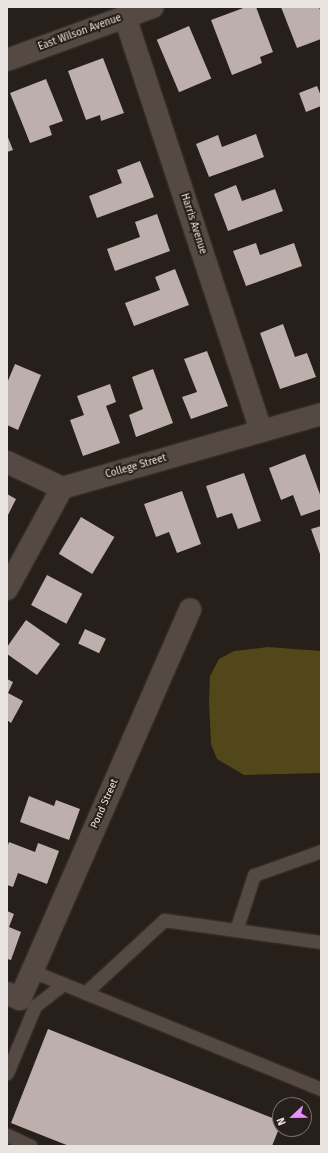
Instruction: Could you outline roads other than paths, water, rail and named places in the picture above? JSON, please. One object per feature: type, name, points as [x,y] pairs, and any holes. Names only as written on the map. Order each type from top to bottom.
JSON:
[{"type":"street","name":"East Wilson Avenue","points":[[7,60],[153,7]]},
{"type":"street","name":"Harris Avenue","points":[[125,17],[261,431]]},
{"type":"street","name":"College Street","points":[[62,488],[321,414]]},
{"type":"street","points":[[7,462],[62,488],[7,589]]},
{"type":"street","name":"Pond Street","points":[[21,999],[190,610]]},
{"type":"lane","points":[[236,930],[254,875],[321,851]]},
{"type":"lane","points":[[85,993],[164,920],[321,942]]},
{"type":"lane","points":[[32,971],[321,1090]]},
{"type":"lane","points":[[7,1073],[21,999],[63,984]]},
{"type":"lane","points":[[7,1136],[31,1146]]}]
